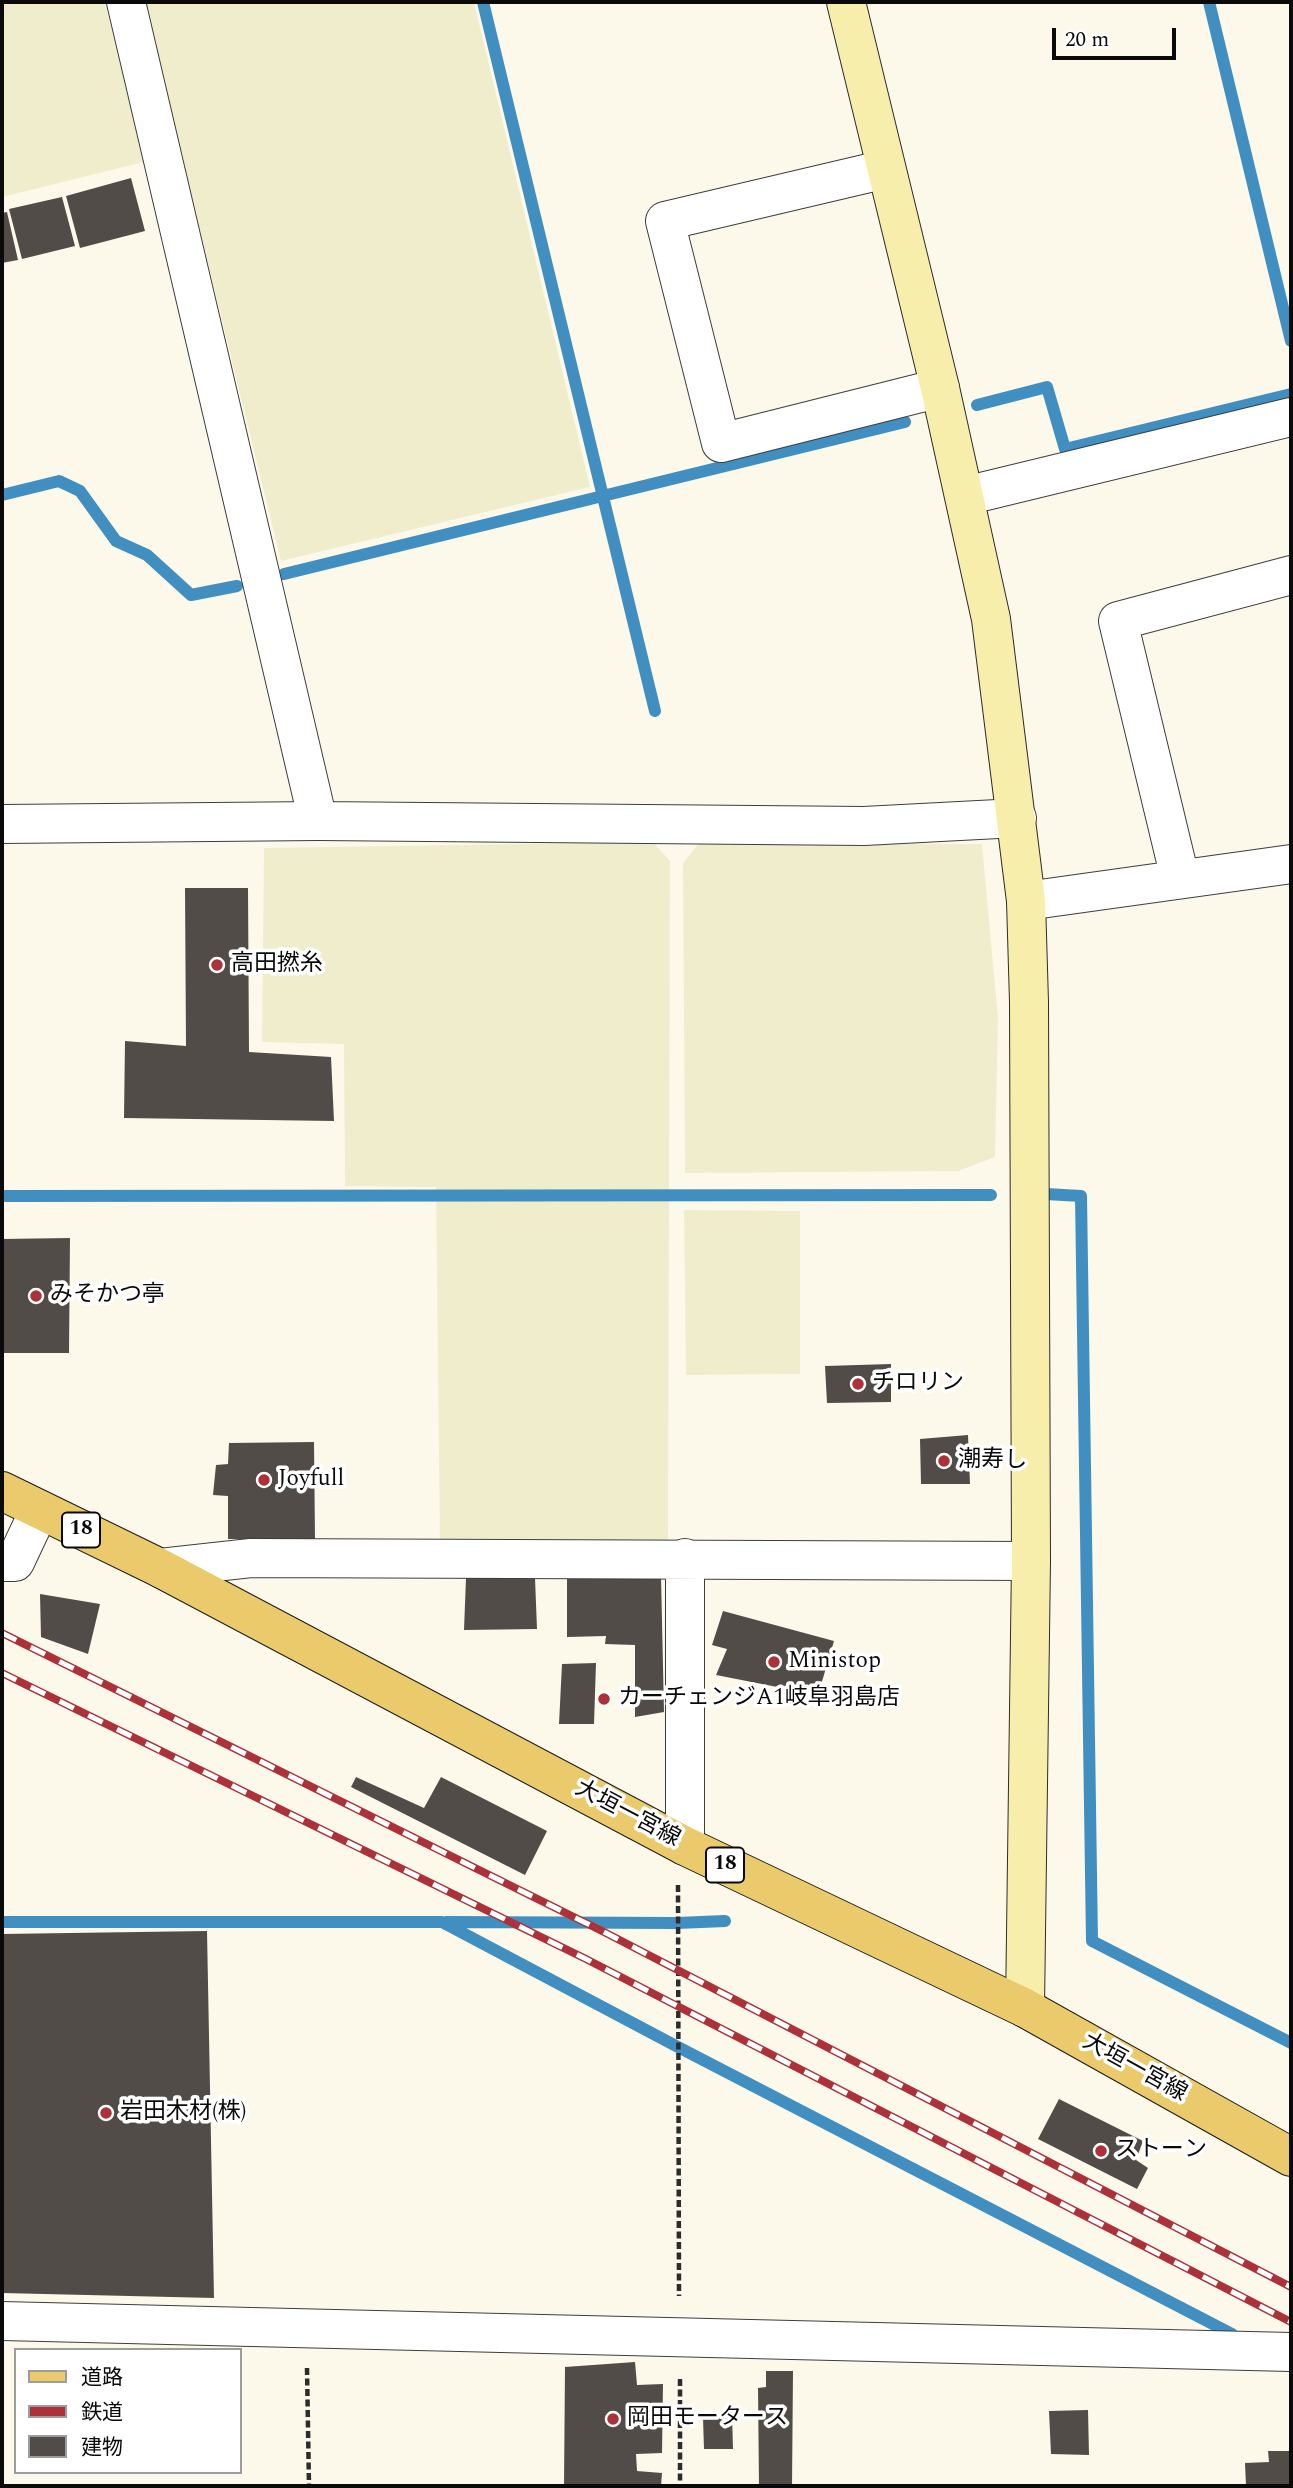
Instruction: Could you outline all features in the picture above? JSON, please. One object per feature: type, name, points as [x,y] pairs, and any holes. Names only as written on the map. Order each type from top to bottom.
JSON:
[{"type":"main road","name":"大垣一宮線","points":[[2,1491],[160,1568],[685,1846],[1025,2008],[1291,2157]]},
{"type":"street","points":[[126,2],[318,821]]},
{"type":"street","points":[[846,2],[940,388],[991,619],[1026,901],[1029,1002],[1031,1561],[1025,2008]]},
{"type":"street","points":[[886,169],[665,221],[721,443],[940,388]]},
{"type":"street","points":[[965,496],[1291,417]]},
{"type":"street","points":[[1180,878],[1118,621],[1291,575]]},
{"type":"street","points":[[2,824],[318,821],[864,826],[1017,818]]},
{"type":"street","points":[[1026,901],[1291,864]]},
{"type":"street","points":[[2,1562],[15,1562],[39,1511]]},
{"type":"street","points":[[160,1568],[251,1558],[1031,1561]]},
{"type":"street","points":[[685,1558],[685,1846]]},
{"type":"street","points":[[2,2321],[1291,2352]]},
{"type":"path","points":[[680,2486],[677,1891],[685,1846]]},
{"type":"path","points":[[306,2329],[309,2486]]},
{"type":"shaded area","points":[[2,2],[105,2],[144,162],[2,197]]},
{"type":"shaded area","points":[[144,2],[474,2],[590,487],[281,561]]},
{"type":"shaded area","points":[[653,842],[670,861],[668,1545],[440,1546],[436,1187],[345,1186],[344,1044],[262,1042],[264,848]]},
{"type":"shaded area","points":[[699,843],[982,844],[998,1018],[995,1157],[958,1171],[685,1173],[683,863]]},
{"type":"shaded area","points":[[684,1210],[800,1211],[800,1374],[686,1375]]},
{"type":"building","points":[[131,178],[145,231],[80,248],[66,196]]},
{"type":"building","points":[[62,197],[75,246],[22,259],[9,209]]},
{"type":"building","points":[[7,212],[18,260],[2,263],[2,213]]},
{"type":"building","name":"高田撚糸","points":[[185,888],[248,888],[249,1052],[331,1057],[334,1121],[124,1118],[125,1041],[186,1046]]},
{"type":"building","name":"みそかつ亭","points":[[70,1238],[69,1353],[2,1353],[2,1239]]},
{"type":"building","name":"チロリン","points":[[891,1364],[891,1402],[827,1403],[825,1366]]},
{"type":"building","name":"潮寿し","points":[[968,1435],[970,1484],[921,1484],[920,1439]]},
{"type":"building","name":"Joyfull","points":[[314,1442],[315,1539],[228,1539],[228,1496],[213,1495],[216,1465],[228,1464],[229,1443]]},
{"type":"building","points":[[567,1574],[661,1576],[664,1712],[635,1717],[635,1645],[605,1644],[606,1636],[567,1637]]},
{"type":"building","points":[[466,1578],[535,1578],[537,1629],[464,1630]]},
{"type":"building","points":[[40,1594],[100,1604],[88,1654],[41,1637]]},
{"type":"building","name":"Ministop","points":[[723,1611],[834,1641],[818,1695],[716,1675],[727,1649],[712,1645]]},
{"type":"building","points":[[596,1663],[594,1724],[559,1724],[562,1664]]},
{"type":"building","points":[[356,1777],[424,1808],[441,1777],[547,1831],[525,1875],[351,1787]]},
{"type":"building","name":"岩田木材(株)","points":[[207,1931],[214,2298],[2,2293],[2,1934]]},
{"type":"building","name":"ストーン","points":[[1059,2099],[1143,2141],[1136,2160],[1148,2168],[1137,2189],[1038,2139]]},
{"type":"building","name":"岡田モータース","points":[[635,2362],[637,2385],[663,2384],[662,2453],[636,2454],[637,2471],[662,2473],[661,2486],[564,2486],[565,2367]]},
{"type":"building","points":[[766,2371],[793,2371],[792,2486],[759,2486],[758,2388],[766,2387]]},
{"type":"building","points":[[1088,2410],[1089,2455],[1051,2454],[1049,2411]]},
{"type":"building","points":[[732,2415],[733,2449],[704,2449],[703,2418]]},
{"type":"building","points":[[1268,2451],[1291,2451],[1291,2486],[1246,2486],[1245,2463],[1269,2462]]},
{"type":"waterway","points":[[483,2],[655,711]]},
{"type":"waterway","points":[[1209,2],[1291,341]]},
{"type":"waterway","points":[[977,405],[1047,387],[1065,449],[1291,394]]},
{"type":"waterway","points":[[284,574],[905,422]]},
{"type":"waterway","points":[[2,495],[59,481],[80,491],[116,541],[147,555],[191,595],[237,586]]},
{"type":"waterway","points":[[1046,1194],[1081,1196],[1092,1941],[1291,2043]]},
{"type":"waterway","points":[[2,1196],[991,1195]]},
{"type":"waterway","points":[[446,1922],[725,1921]]},
{"type":"waterway","points":[[2,1922],[442,1922],[1232,2334]]},
{"type":"railway","points":[[2,1633],[606,1933],[1291,2287]]},
{"type":"railway","points":[[2,1673],[586,1959],[1291,2322]]},
{"type":"place","name":"高田撚糸","points":[[217,965]]},
{"type":"place","name":"みそかつ亭","points":[[36,1296]]},
{"type":"place","name":"チロリン","points":[[858,1384]]},
{"type":"place","name":"潮寿し","points":[[944,1461]]},
{"type":"place","name":"Joyfull","points":[[264,1480]]},
{"type":"place","name":"Ministop","points":[[774,1662]]},
{"type":"place","name":"カーチェンジA1岐阜羽島店","points":[[604,1699]]},
{"type":"place","name":"岩田木材(株)","points":[[106,2113]]},
{"type":"place","name":"ストーン","points":[[1101,2151]]},
{"type":"place","name":"岡田モータース","points":[[613,2419]]}]
